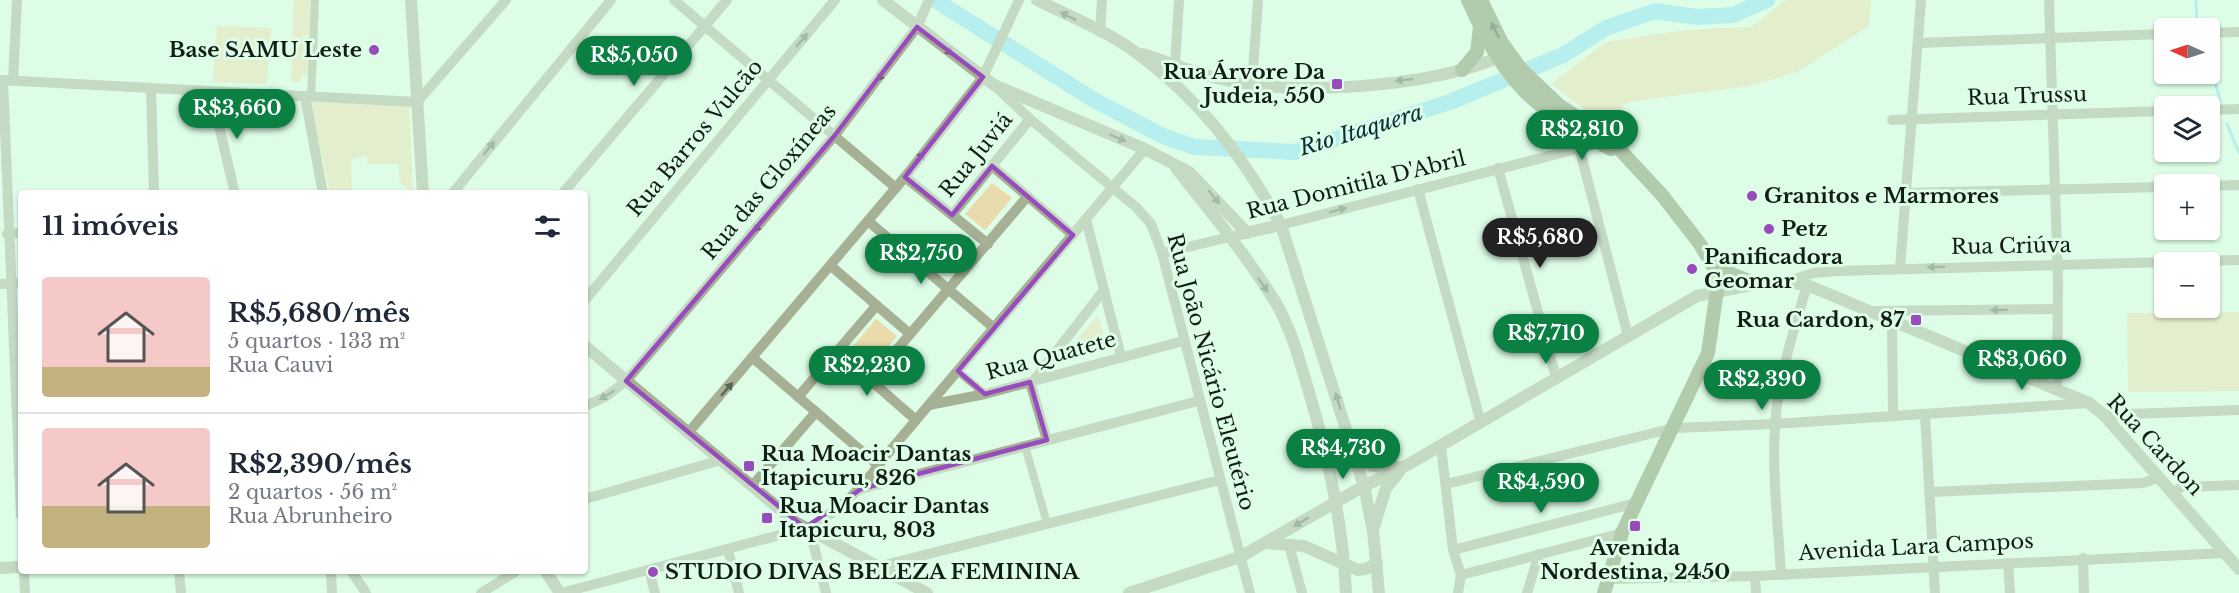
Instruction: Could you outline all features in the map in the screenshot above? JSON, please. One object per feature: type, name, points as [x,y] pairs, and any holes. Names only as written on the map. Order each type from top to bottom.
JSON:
[{"type":"main road","points":[[1468,0],[1480,25],[1532,90],[1600,143],[1621,154]]},
{"type":"main road","points":[[1481,0],[1507,61]]},
{"type":"main road","points":[[1462,70],[1477,52],[1480,25]]},
{"type":"main road","points":[[1579,126],[1609,138],[1621,154],[1662,195],[1710,259],[1729,273],[1756,284]]},
{"type":"main road","points":[[1606,586],[1622,533],[1708,353],[1717,290],[1710,259]]},
{"type":"street","points":[[17,0],[5,80],[8,234],[18,452]]},
{"type":"street","points":[[315,0],[308,97],[322,190]]},
{"type":"street","points":[[411,0],[423,190]]},
{"type":"street","points":[[417,102],[506,0]]},
{"type":"street","points":[[455,190],[611,0]]},
{"type":"street","points":[[674,0],[896,188]]},
{"type":"street","points":[[565,190],[727,0]]},
{"type":"street","name":"Rua Barros Vulcão","points":[[588,296],[836,0]]},
{"type":"street","points":[[883,0],[994,85],[1145,149],[1176,168],[1189,172],[1247,233]]},
{"type":"street","name":"Rua das Gloxíneas","points":[[588,405],[605,397],[626,381],[835,135],[917,27],[929,0]]},
{"type":"street","points":[[688,433],[896,188],[982,77],[1019,0]]},
{"type":"street","points":[[1037,0],[1133,50],[1218,78],[1252,85],[1299,88],[1356,85],[1416,79],[1507,61]]},
{"type":"street","points":[[1100,32],[1102,0]]},
{"type":"street","points":[[1174,65],[1179,0]]},
{"type":"street","points":[[1252,85],[1258,0]]},
{"type":"street","points":[[1900,268],[1921,0]]},
{"type":"street","points":[[2049,0],[2058,264],[2057,389]]},
{"type":"street","points":[[2220,33],[2239,32]]},
{"type":"street","points":[[1918,43],[2154,34]]},
{"type":"street","points":[[1133,50],[1186,94],[1216,124],[1246,165],[1281,225],[1364,486],[1373,531],[1379,593]]},
{"type":"street","points":[[5,80],[417,102]]},
{"type":"street","name":"Rua João Nicário Eleutério","points":[[994,85],[1030,119],[1146,217],[1162,253],[1198,401],[1250,593]]},
{"type":"street","points":[[151,89],[154,190]]},
{"type":"street","points":[[210,92],[234,190]]},
{"type":"street","points":[[2220,110],[2239,109]]},
{"type":"street","name":"Rua Trussu","points":[[1892,120],[2154,111]]},
{"type":"street","name":"Rua Juviá","points":[[952,215],[1030,119]]},
{"type":"street","points":[[1559,152],[1579,126]]},
{"type":"street","name":"Rua Domitila D'Abril","points":[[1162,253],[1281,225],[1600,143]]},
{"type":"street","points":[[1579,147],[1628,336]]},
{"type":"street","points":[[547,574],[560,593],[807,530],[826,518],[861,489],[916,420],[1145,149]]},
{"type":"street","points":[[992,166],[1073,235]]},
{"type":"street","points":[[1176,168],[1230,237],[1276,304],[1290,331],[1322,436],[1337,500],[1346,593]]},
{"type":"street","points":[[1498,168],[1556,377]]},
{"type":"street","points":[[905,177],[988,244]]},
{"type":"street","points":[[2220,186],[2237,185]]},
{"type":"street","points":[[1905,193],[2154,187]]},
{"type":"street","points":[[1418,189],[1481,423]]},
{"type":"street","points":[[870,381],[1027,197]]},
{"type":"street","points":[[1086,219],[1121,357]]},
{"type":"street","points":[[868,221],[994,328]]},
{"type":"street","points":[[8,234],[18,233]]},
{"type":"street","name":"Rua Criúva","points":[[1785,282],[1814,273],[1900,268],[2239,260]]},
{"type":"street","points":[[831,266],[910,334]]},
{"type":"street","name":"Rua Cardon","points":[[1409,464],[1697,296],[1717,290],[1785,282],[1808,285],[1873,310],[2089,403],[2104,415],[2232,557],[2239,569]]},
{"type":"street","points":[[1781,573],[1774,455],[1775,424],[1786,363],[1808,285]]},
{"type":"street","points":[[1047,440],[1032,381],[1104,290]]},
{"type":"street","points":[[798,397],[876,306]]},
{"type":"street","points":[[1873,310],[2058,309]]},
{"type":"street","points":[[1892,319],[1893,414]]},
{"type":"street","name":"Rua Quatete","points":[[929,405],[985,394],[1183,341]]},
{"type":"street","points":[[588,349],[807,530],[927,593]]},
{"type":"street","points":[[837,351],[916,420]]},
{"type":"street","points":[[753,358],[879,465]]},
{"type":"street","points":[[958,371],[985,394]]},
{"type":"street","points":[[861,489],[1198,401]]},
{"type":"street","points":[[1446,484],[1674,428],[1775,424],[1893,414],[2089,403]]},
{"type":"street","points":[[2104,415],[2239,410]]},
{"type":"street","points":[[753,486],[816,412]]},
{"type":"street","points":[[1925,414],[1935,593]]},
{"type":"street","points":[[1025,446],[1047,523]]},
{"type":"street","points":[[1441,446],[1453,550],[1461,575],[1458,593]]},
{"type":"street","points":[[1355,457],[1381,468],[1409,464]]},
{"type":"street","points":[[588,498],[721,460]]},
{"type":"street","points":[[1129,593],[1240,557],[1337,500],[1409,464]]},
{"type":"street","points":[[1373,531],[1386,488],[1409,464]]},
{"type":"street","points":[[1930,492],[2143,483],[2160,477]]},
{"type":"street","points":[[877,567],[1220,480]]},
{"type":"street","points":[[2173,492],[2182,487],[2239,485]]},
{"type":"street","points":[[1453,550],[1636,503]]},
{"type":"street","points":[[807,530],[826,593]]},
{"type":"street","points":[[1461,575],[1622,533]]},
{"type":"street","points":[[1264,543],[1289,544],[1314,549],[1362,570],[1377,563]]},
{"type":"street","points":[[1289,544],[1302,593]]},
{"type":"street","points":[[728,550],[739,593]]},
{"type":"street","points":[[1527,593],[1539,554]]},
{"type":"street","name":"Avenida Lara Campos","points":[[1606,586],[1781,573],[2083,558],[2232,557]]},
{"type":"street","points":[[2083,558],[2084,593]]},
{"type":"street","points":[[2008,563],[2010,593]]},
{"type":"street","points":[[0,568],[18,567]]},
{"type":"street","points":[[648,570],[655,593]]},
{"type":"street","points":[[24,574],[25,593]]},
{"type":"street","points":[[179,574],[181,593]]},
{"type":"street","points":[[331,574],[332,593]]},
{"type":"street","points":[[352,574],[366,593]]},
{"type":"street","points":[[482,593],[512,574]]},
{"type":"street","points":[[1755,576],[1756,593]]},
{"type":"highlighted area","points":[[917,27],[983,77],[905,177],[952,215],[992,166],[1073,235],[958,371],[985,394],[1030,382],[1047,440],[861,489],[805,528],[626,381],[835,135]]},
{"type":"shaded area","points":[[294,0],[314,0],[313,35],[302,37],[318,38],[316,75],[301,75],[301,82],[291,82]]},
{"type":"shaded area","points":[[1786,0],[1871,0],[1869,26],[1797,72],[1749,86],[1627,102],[1608,127],[1551,84],[1606,42],[1685,30],[1751,27]]},
{"type":"shaded area","points":[[217,26],[271,28],[267,84],[213,82]]},
{"type":"shaded area","points":[[310,102],[409,104],[413,190],[409,190],[400,182],[398,164],[368,164],[366,156],[351,159],[352,190],[329,190]]},
{"type":"shaded area","points":[[992,183],[1012,198],[985,230],[965,214]]},
{"type":"shaded area","points":[[2220,312],[2239,312],[2239,391],[2128,392],[2127,313],[2154,313],[2154,318],[2220,318]]},
{"type":"shaded area","points":[[1098,315],[1107,349],[1058,362]]},
{"type":"shaded area","points":[[876,319],[897,336],[870,368],[850,350]]},
{"type":"waterway","name":"Rio Itaquera","points":[[935,0],[1094,100],[1163,136],[1194,147],[1295,152],[1450,102],[1563,55],[1606,28],[1655,11],[1697,17],[1733,15],[1767,0]]},
{"type":"waterway","points":[[2196,0],[2197,18]]},
{"type":"waterway","points":[[2216,84],[2219,96]]},
{"type":"waterway","points":[[2227,124],[2239,153]]},
{"type":"place","name":"Base SAMU Leste","points":[[374,50]]},
{"type":"place","name":"Rua Árvore Da Judeia, 550","points":[[1337,84]]},
{"type":"place","name":"Granitos e Marmores","points":[[1752,196]]},
{"type":"place","name":"Petz","points":[[1769,229]]},
{"type":"place","name":"Panificadora Geomar","points":[[1692,269]]},
{"type":"place","name":"Rua Cardon, 87","points":[[1916,320]]},
{"type":"place","name":"Rua Moacir Dantas Itapicuru, 826","points":[[749,466]]},
{"type":"place","name":"Rua Moacir Dantas Itapicuru, 803","points":[[767,518]]},
{"type":"place","name":"Avenida Nordestina, 2450","points":[[1635,526]]},
{"type":"place","name":"STUDIO DIVAS BELEZA FEMININA","points":[[653,572]]}]
